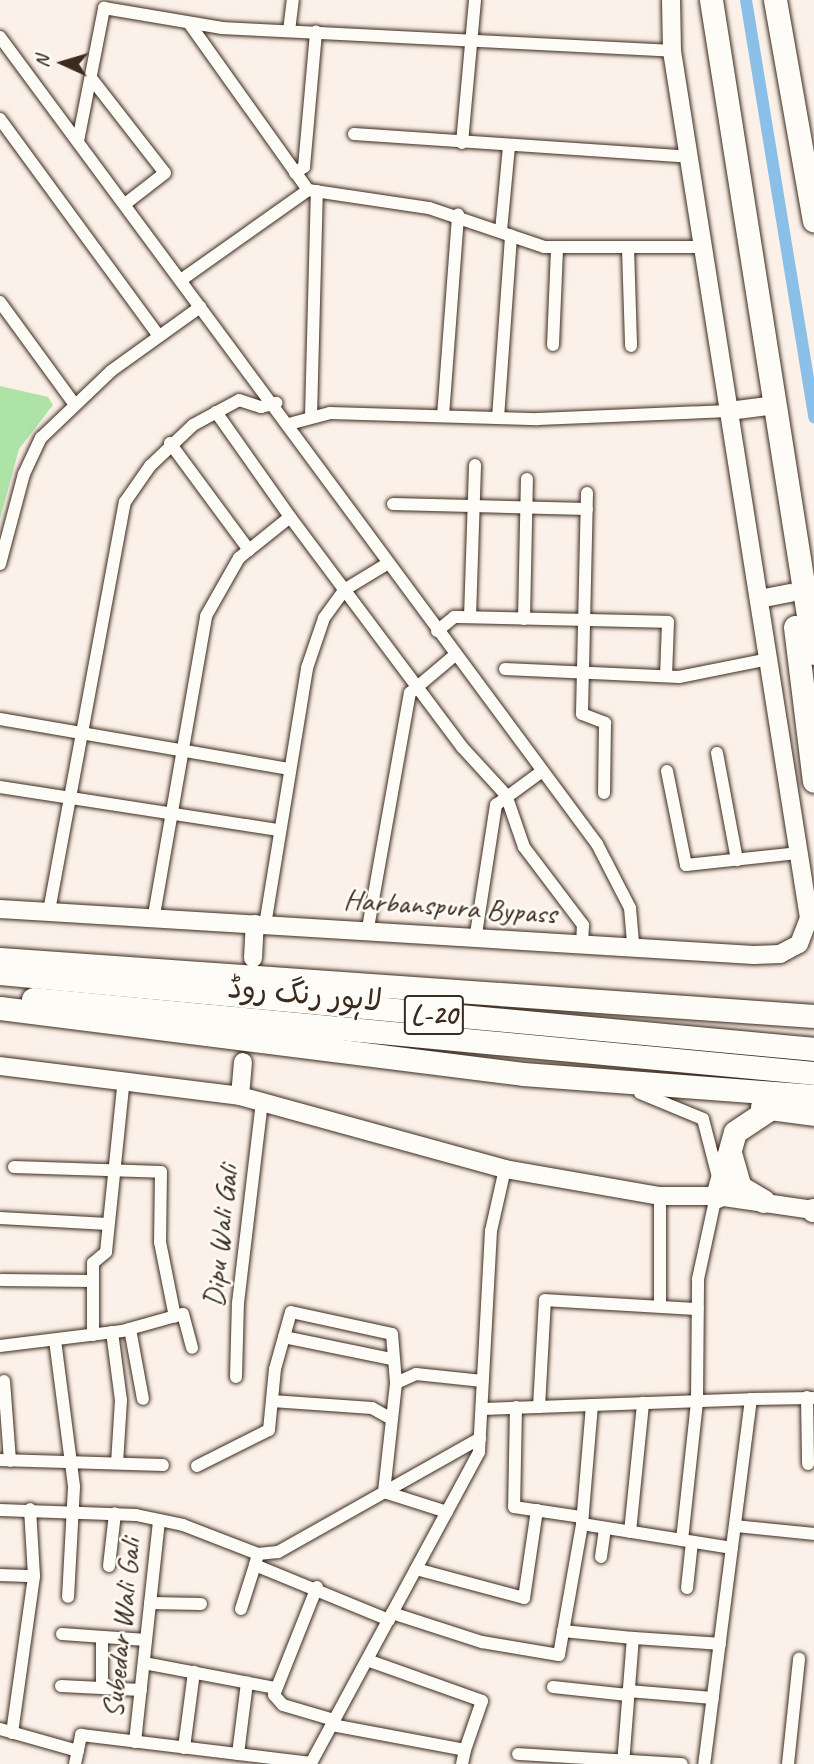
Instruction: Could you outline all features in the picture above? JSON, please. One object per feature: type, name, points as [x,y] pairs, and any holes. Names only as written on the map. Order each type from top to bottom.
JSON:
[{"type":"highway","points":[[711,0],[814,653]]},
{"type":"highway","points":[[775,0],[814,222]]},
{"type":"highway","points":[[796,551],[791,593],[814,782]]},
{"type":"highway","points":[[0,959],[559,996],[814,1016]]},
{"type":"highway","name":"لاہور رنگ روڈ","points":[[0,973],[590,1041],[814,1073]]},
{"type":"highway","name":"لاہور رنگ روڈ","points":[[0,996],[590,1041],[814,1049]]},
{"type":"highway","points":[[559,996],[814,1029]]},
{"type":"highway","points":[[765,1011],[814,1002]]},
{"type":"highway","points":[[0,1008],[814,1114]]},
{"type":"highway","points":[[523,1074],[814,1096]]},
{"type":"highway","points":[[718,1196],[730,1146],[744,1120],[771,1108]]},
{"type":"highway","points":[[730,1146],[740,1187],[764,1201]]},
{"type":"street","points":[[289,31],[293,0]]},
{"type":"street","points":[[462,143],[475,0]]},
{"type":"street","points":[[667,771],[686,865],[799,853],[672,51],[671,0]]},
{"type":"street","points":[[78,141],[105,4],[189,23],[289,31],[672,51]]},
{"type":"street","points":[[189,23],[295,173],[313,190],[458,215],[557,248],[703,247]]},
{"type":"street","points":[[295,173],[304,167],[316,32]]},
{"type":"street","points":[[0,37],[200,307],[276,403],[387,564],[597,844],[623,892],[633,946]]},
{"type":"street","points":[[91,78],[165,173],[125,204]]},
{"type":"street","points":[[0,119],[159,336]]},
{"type":"street","points":[[354,134],[689,157]]},
{"type":"street","points":[[498,418],[509,146]]},
{"type":"street","points":[[181,280],[313,190]]},
{"type":"street","points":[[311,416],[313,190]]},
{"type":"street","points":[[443,416],[458,215]]},
{"type":"street","points":[[553,345],[557,248]]},
{"type":"street","points":[[628,248],[631,346]]},
{"type":"street","points":[[0,302],[73,402]]},
{"type":"street","points":[[0,564],[29,461],[73,402],[200,307]]},
{"type":"street","points":[[49,911],[119,522],[134,488],[170,443],[216,412],[239,400],[261,407],[276,403]]},
{"type":"street","points":[[289,424],[311,416],[498,418],[729,411],[776,405]]},
{"type":"street","points":[[216,412],[344,590],[506,795],[524,847],[583,925],[582,944]]},
{"type":"street","points":[[170,443],[249,550]]},
{"type":"street","points":[[470,617],[475,464]]},
{"type":"street","points":[[524,619],[527,479]]},
{"type":"street","points":[[587,494],[582,714],[606,729],[604,793]]},
{"type":"street","points":[[393,504],[587,509]]},
{"type":"street","points":[[154,915],[206,616],[219,584],[249,550],[290,517]]},
{"type":"street","points":[[253,958],[279,830],[307,668],[324,618],[344,590],[387,564]]},
{"type":"street","points":[[759,599],[791,593]]},
{"type":"street","points":[[437,631],[454,617],[668,622],[666,676]]},
{"type":"street","points":[[368,928],[410,693],[455,655]]},
{"type":"street","points":[[505,669],[583,675],[666,676],[768,659]]},
{"type":"street","points":[[0,719],[290,769]]},
{"type":"street","points":[[717,753],[737,860]]},
{"type":"street","points":[[476,934],[496,805],[506,795],[541,772]]},
{"type":"street","points":[[0,787],[279,830]]},
{"type":"street","name":"Harbanspura Bypass","points":[[0,909],[476,934],[754,955],[790,951],[809,918],[799,853]]},
{"type":"street","points":[[240,1096],[243,1062]]},
{"type":"street","points":[[0,1066],[124,1079],[240,1096],[505,1170],[660,1196],[718,1196],[764,1201],[813,1211]]},
{"type":"street","points":[[93,1335],[93,1258],[106,1252],[124,1079]]},
{"type":"street","points":[[640,1093],[703,1119],[710,1129],[718,1196],[698,1309],[697,1401],[687,1541],[687,1588]]},
{"type":"street","name":"Dipu Wali Gali","points":[[236,1377],[238,1304],[262,1101]]},
{"type":"street","points":[[14,1167],[161,1172],[160,1242],[174,1317]]},
{"type":"street","points":[[30,1509],[34,1576],[6,1731],[76,1758],[81,1735],[238,1754],[270,1761],[311,1763],[447,1512],[480,1438],[491,1231],[505,1170]]},
{"type":"street","points":[[660,1196],[660,1304]]},
{"type":"street","points":[[0,1218],[108,1224]]},
{"type":"street","points":[[1,1280],[92,1281]]},
{"type":"street","points":[[539,1407],[545,1300],[660,1304],[698,1309]]},
{"type":"street","points":[[197,1466],[269,1430],[272,1401],[291,1312],[392,1334],[391,1359],[396,1383],[390,1418],[384,1492]]},
{"type":"street","points":[[0,1346],[93,1335],[130,1329],[174,1317],[187,1317],[192,1348]]},
{"type":"street","points":[[130,1329],[143,1399]]},
{"type":"street","points":[[112,1332],[121,1400],[117,1463]]},
{"type":"street","points":[[284,1337],[391,1359]]},
{"type":"street","points":[[55,1340],[71,1462],[68,1597]]},
{"type":"street","points":[[396,1383],[416,1374],[483,1381]]},
{"type":"street","points":[[4,1381],[5,1460],[163,1465]]},
{"type":"street","points":[[482,1409],[810,1397],[808,1464]]},
{"type":"street","points":[[704,1764],[751,1399]]},
{"type":"street","points":[[272,1401],[372,1408],[390,1418]]},
{"type":"street","points":[[630,1532],[643,1403]]},
{"type":"street","points":[[0,1510],[72,1510],[159,1520],[390,1617],[555,1656],[563,1630],[582,1520],[592,1405]]},
{"type":"street","points":[[516,1407],[514,1507],[582,1520],[605,1528],[732,1548]]},
{"type":"street","points":[[257,1560],[278,1552],[480,1438]]},
{"type":"street","points":[[384,1492],[447,1512]]},
{"type":"street","points":[[416,1569],[524,1598],[537,1510]]},
{"type":"street","points":[[109,1566],[115,1513]]},
{"type":"street","name":"Subedar Wali Gali","points":[[135,1742],[159,1520]]},
{"type":"street","points":[[735,1526],[814,1534]]},
{"type":"street","points":[[601,1557],[605,1528]]},
{"type":"street","points":[[241,1609],[257,1560]]},
{"type":"street","points":[[0,1575],[34,1576]]},
{"type":"street","points":[[317,1587],[275,1688],[283,1705],[333,1722],[465,1751]]},
{"type":"street","points":[[150,1603],[201,1604]]},
{"type":"street","points":[[563,1630],[720,1644]]},
{"type":"street","points":[[62,1634],[146,1640]]},
{"type":"street","points":[[102,1637],[102,1688]]},
{"type":"street","points":[[623,1762],[633,1638]]},
{"type":"street","points":[[788,1764],[799,1659]]},
{"type":"street","points":[[367,1660],[482,1701],[462,1764]]},
{"type":"street","points":[[144,1663],[275,1688]]},
{"type":"street","points":[[184,1748],[194,1672]]},
{"type":"street","points":[[238,1754],[247,1683]]},
{"type":"street","points":[[61,1686],[141,1690]]},
{"type":"street","points":[[554,1688],[713,1698]]},
{"type":"street","points":[[518,1754],[564,1761],[682,1764]]},
{"type":"green space","points":[[0,386],[48,397],[53,405],[19,449],[0,519]]},
{"type":"waterway","points":[[746,0],[814,417]]}]
